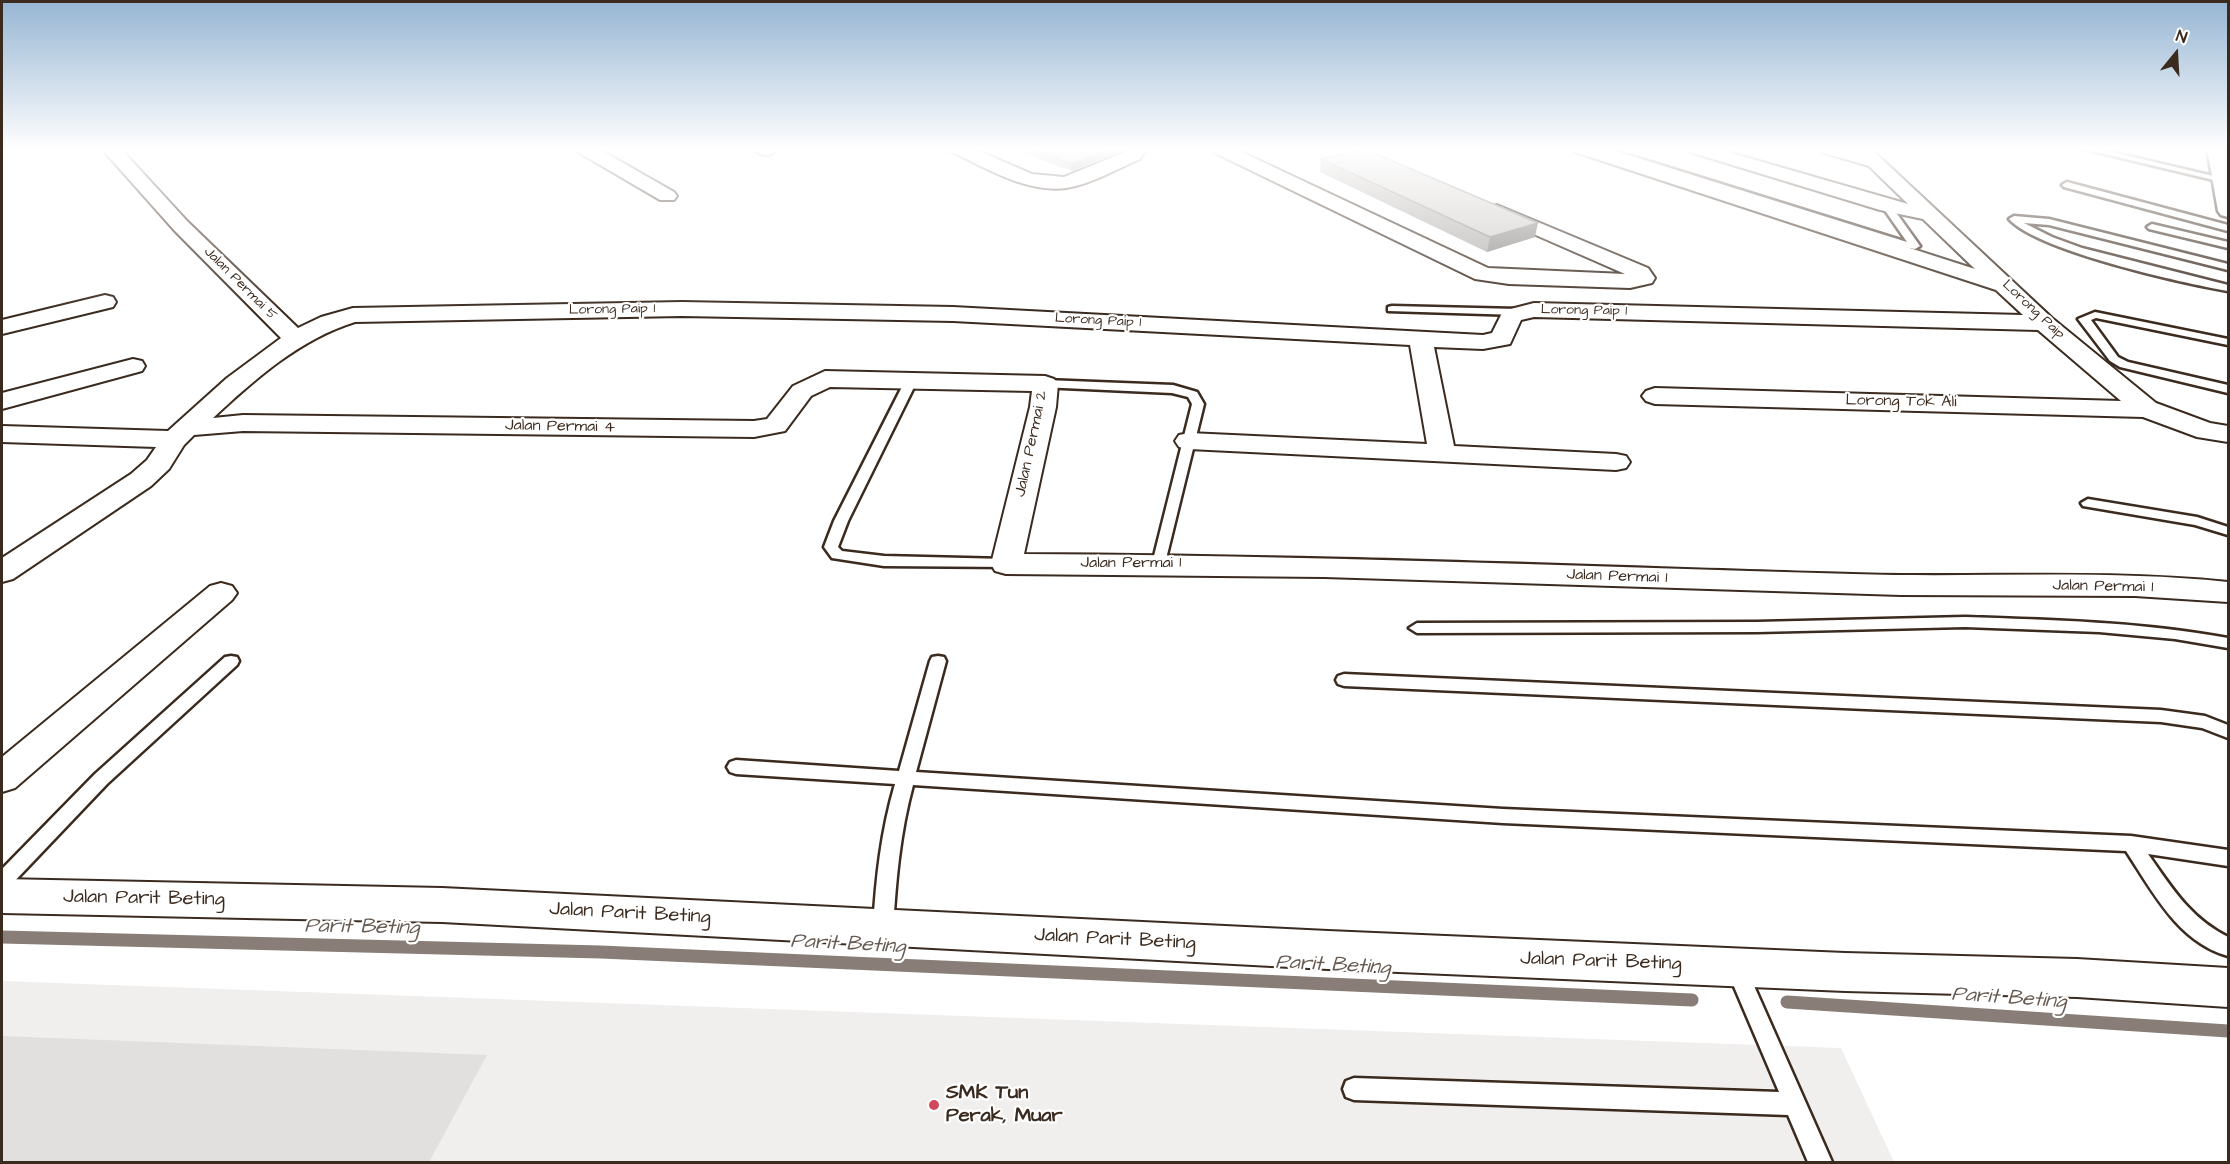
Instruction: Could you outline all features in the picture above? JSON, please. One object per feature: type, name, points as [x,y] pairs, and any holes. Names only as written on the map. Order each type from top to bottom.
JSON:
[{"type":"street","name":"Jalan Permai 5","points":[[159,202],[297,341]]},
{"type":"street","points":[[1333,202],[1483,274],[1619,280],[1644,278],[1640,273],[1478,203]]},
{"type":"street","points":[[1748,202],[2006,286]]},
{"type":"street","points":[[1875,202],[1930,214]]},
{"type":"street","name":"Lorong Paip","points":[[1918,202],[2044,323],[2147,409],[2198,429],[2229,434]]},
{"type":"street","points":[[2,327],[105,302]]},
{"type":"street","name":"Lorong Paip 1","points":[[2,572],[141,480],[160,462],[181,434],[251,370],[334,319],[353,315],[671,309],[953,314],[1496,341],[1504,334],[1511,316],[1518,312],[1555,310],[2044,323]]},
{"type":"street","points":[[1421,339],[1442,453]]},
{"type":"street","points":[[2,401],[133,366]]},
{"type":"street","name":"Jalan Permai 4","points":[[2,434],[181,434],[243,423],[754,429],[776,426],[802,391],[825,379],[912,379]]},
{"type":"street","name":"Jalan Permai 2","points":[[912,379],[1045,384],[1042,407],[1006,564]]},
{"type":"street","name":"Lorong Tok Ali","points":[[1655,396],[2147,409]]},
{"type":"street","points":[[1189,441],[1616,462]]},
{"type":"street","name":"Jalan Permai 1","points":[[1006,564],[1159,564],[1878,585],[2167,587],[2229,592]]},
{"type":"street","points":[[2,778],[221,593]]},
{"type":"street","name":"Jalan Parit Beting","points":[[2,896],[442,904],[883,928],[1736,967],[2077,978],[2229,988]]},
{"type":"lane","points":[[1769,202],[1900,244],[1915,246],[1887,206]]},
{"type":"lane","points":[[2132,202],[2229,228]]},
{"type":"lane","points":[[2229,267],[2049,222],[2014,219],[2026,229],[2068,246],[2229,288]]},
{"type":"lane","points":[[2152,227],[2229,245]]},
{"type":"lane","points":[[1392,309],[1518,312]]},
{"type":"lane","points":[[2229,342],[2095,315],[2084,319],[2114,359],[2124,365],[2229,389]]},
{"type":"lane","points":[[912,379],[841,521],[831,547],[837,555],[884,561],[1006,564]]},
{"type":"lane","points":[[1045,384],[1173,389],[1193,395],[1198,404],[1159,564]]},
{"type":"lane","points":[[2088,503],[2186,519],[2229,531]]},
{"type":"lane","points":[[1417,628],[1757,627],[1965,622],[2098,627],[2175,634],[2229,643]]},
{"type":"lane","points":[[2,881],[101,779],[231,661]]},
{"type":"lane","points":[[883,928],[887,865],[894,820],[938,661]]},
{"type":"lane","points":[[1344,680],[2161,716],[2205,722],[2229,732]]},
{"type":"lane","points":[[736,767],[1503,816],[2131,844],[2229,858]]},
{"type":"lane","points":[[2131,844],[2176,910],[2204,935],[2229,946]]},
{"type":"lane","points":[[1736,967],[1820,1162]]},
{"type":"lane","points":[[1354,1089],[1795,1104]]},
{"type":"shaded area","name":"SMK Tun Perak, Muar","points":[[2,981],[1841,1048],[1894,1162],[2,1162]]},
{"type":"shaded area","points":[[2,1036],[487,1055],[429,1162],[2,1162]]},
{"type":"building","points":[[1415,202],[1489,202],[1538,223],[1490,237]]},
{"type":"waterway","name":"Parit Beting","points":[[2,937],[601,952],[1692,1000]]},
{"type":"waterway","name":"Parit Beting","points":[[1787,1002],[2228,1031]]},
{"type":"place","name":"SMK Tun Perak, Muar","points":[[934,1105]]}]
